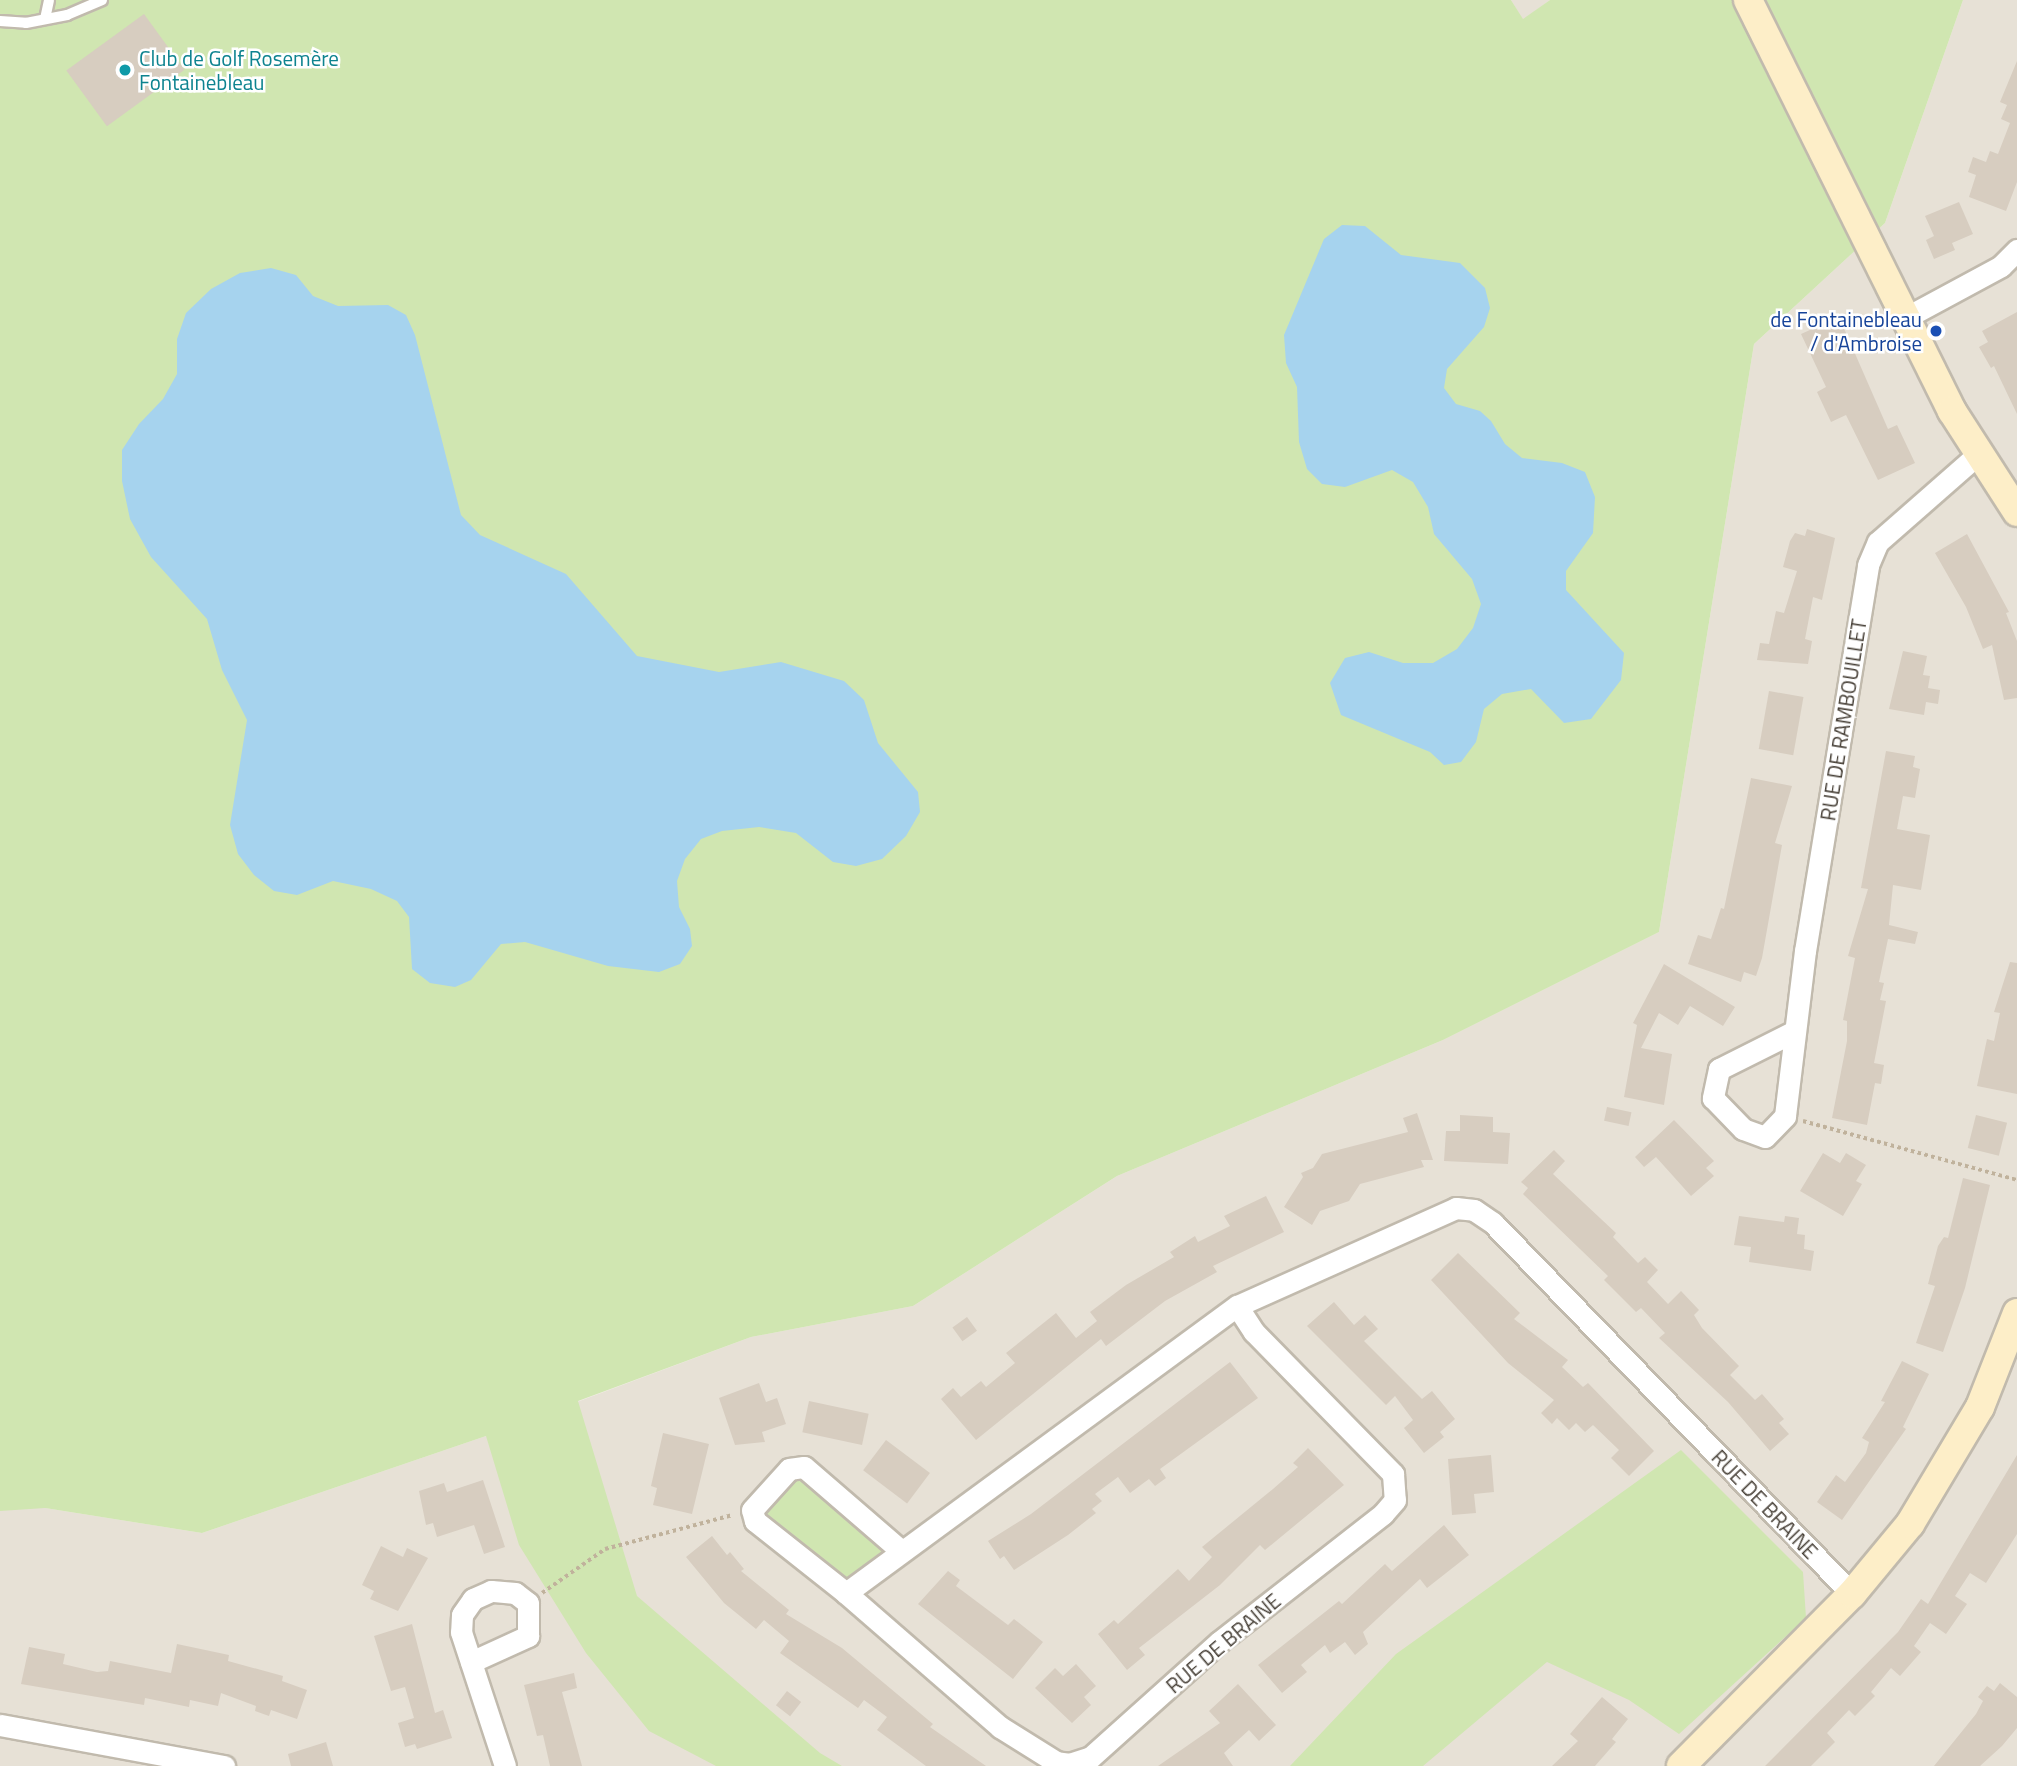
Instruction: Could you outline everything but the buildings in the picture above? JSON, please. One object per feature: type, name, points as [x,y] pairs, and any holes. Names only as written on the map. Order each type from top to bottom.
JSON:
[{"type":"street","points":[[1748,0],[1905,318],[1978,454],[2017,512]]},
{"type":"street","points":[[1905,318],[2001,266],[2017,250]]},
{"type":"street","name":"RUE DE RAMBOUILLET","points":[[1785,1116],[1795,1031],[1868,565],[1878,542],[1978,454]]},
{"type":"street","points":[[1785,1116],[1765,1137],[1744,1129],[1713,1098],[1719,1069],[1795,1031]]},
{"type":"street","name":"RUE DE BRAINE","points":[[846,1594],[901,1550],[1237,1306],[1456,1208],[1474,1210],[1493,1223],[1852,1594]]},
{"type":"street","name":"RUE DE BRAINE","points":[[752,1510],[755,1521],[1024,1744],[1056,1762],[1070,1763],[1091,1757],[1219,1642],[1383,1514],[1397,1492],[1393,1474],[1254,1332],[1237,1306]]},
{"type":"street","points":[[1681,1766],[1852,1594],[1910,1524],[1956,1453],[1996,1373],[2017,1313]]},
{"type":"street","points":[[752,1510],[789,1469],[804,1467],[901,1550]]},
{"type":"street","points":[[471,1662],[528,1636],[528,1604],[515,1593],[491,1591],[473,1599],[462,1615],[461,1632],[505,1766]]},
{"type":"street","points":[[0,1725],[224,1766]]},
{"type":"lane","points":[[45,19],[48,0]]},
{"type":"lane","points":[[0,21],[45,19],[102,0]]},
{"type":"path","points":[[1785,1116],[2017,1180]]},
{"type":"path","points":[[528,1604],[605,1549],[752,1510]]},
{"type":"shaded area","points":[[1511,0],[1550,0],[1523,20]]},
{"type":"shaded area","points":[[1963,0],[2017,0],[2017,1766],[0,1766],[0,1455],[45,1508],[202,1533],[486,1436],[751,1337],[913,1306],[1117,1176],[1443,1040],[1659,932],[1754,344],[1885,223]]},
{"type":"green space","name":"Club de Golf Rosemère Fontainebleau","points":[[0,0],[1511,0],[1523,19],[1550,0],[1963,0],[1885,223],[1754,344],[1659,932],[1443,1040],[1117,1176],[913,1306],[751,1337],[578,1401],[637,1596],[820,1753],[842,1766],[716,1766],[649,1731],[586,1653],[519,1545],[486,1436],[202,1533],[45,1508],[0,1511]]},
{"type":"green space","points":[[1681,1450],[1803,1572],[1806,1618],[1679,1734],[1629,1700],[1547,1662],[1423,1766],[1290,1766],[1396,1654]]},
{"type":"green space","points":[[789,1469],[900,1550],[846,1593],[755,1521]]},
{"type":"water","points":[[1342,225],[1365,226],[1401,255],[1460,263],[1485,288],[1490,308],[1484,327],[1447,369],[1444,388],[1456,404],[1480,411],[1491,421],[1505,444],[1522,458],[1562,463],[1585,472],[1595,497],[1593,533],[1566,571],[1566,590],[1624,653],[1621,680],[1591,719],[1564,723],[1531,689],[1502,694],[1484,709],[1476,742],[1461,762],[1444,765],[1430,752],[1341,715],[1330,683],[1345,658],[1369,652],[1403,663],[1433,663],[1457,649],[1473,628],[1481,604],[1472,579],[1434,534],[1428,507],[1413,482],[1392,470],[1345,487],[1322,484],[1307,469],[1299,442],[1297,387],[1286,363],[1284,335],[1324,239]]},
{"type":"water","points":[[271,268],[296,275],[313,296],[338,306],[388,305],[406,315],[415,335],[461,515],[480,535],[566,574],[637,656],[719,672],[781,662],[844,681],[864,700],[878,743],[918,792],[920,812],[906,836],[882,859],[856,866],[833,862],[796,833],[759,827],[722,831],[701,839],[685,859],[677,881],[679,907],[690,929],[692,946],[680,964],[659,972],[608,966],[525,942],[501,944],[471,980],[455,987],[430,983],[412,969],[409,917],[397,901],[371,889],[333,881],[297,895],[274,891],[254,875],[238,854],[230,825],[247,720],[222,670],[207,619],[151,557],[130,519],[122,481],[122,450],[139,424],[163,399],[177,374],[177,339],[186,313],[211,289],[240,273]]},
{"type":"place","name":"Club de Golf Rosemère Fontainebleau","points":[[125,70]]},
{"type":"place","name":"de Fontainebleau / d'Ambroise","points":[[1936,331]]}]
